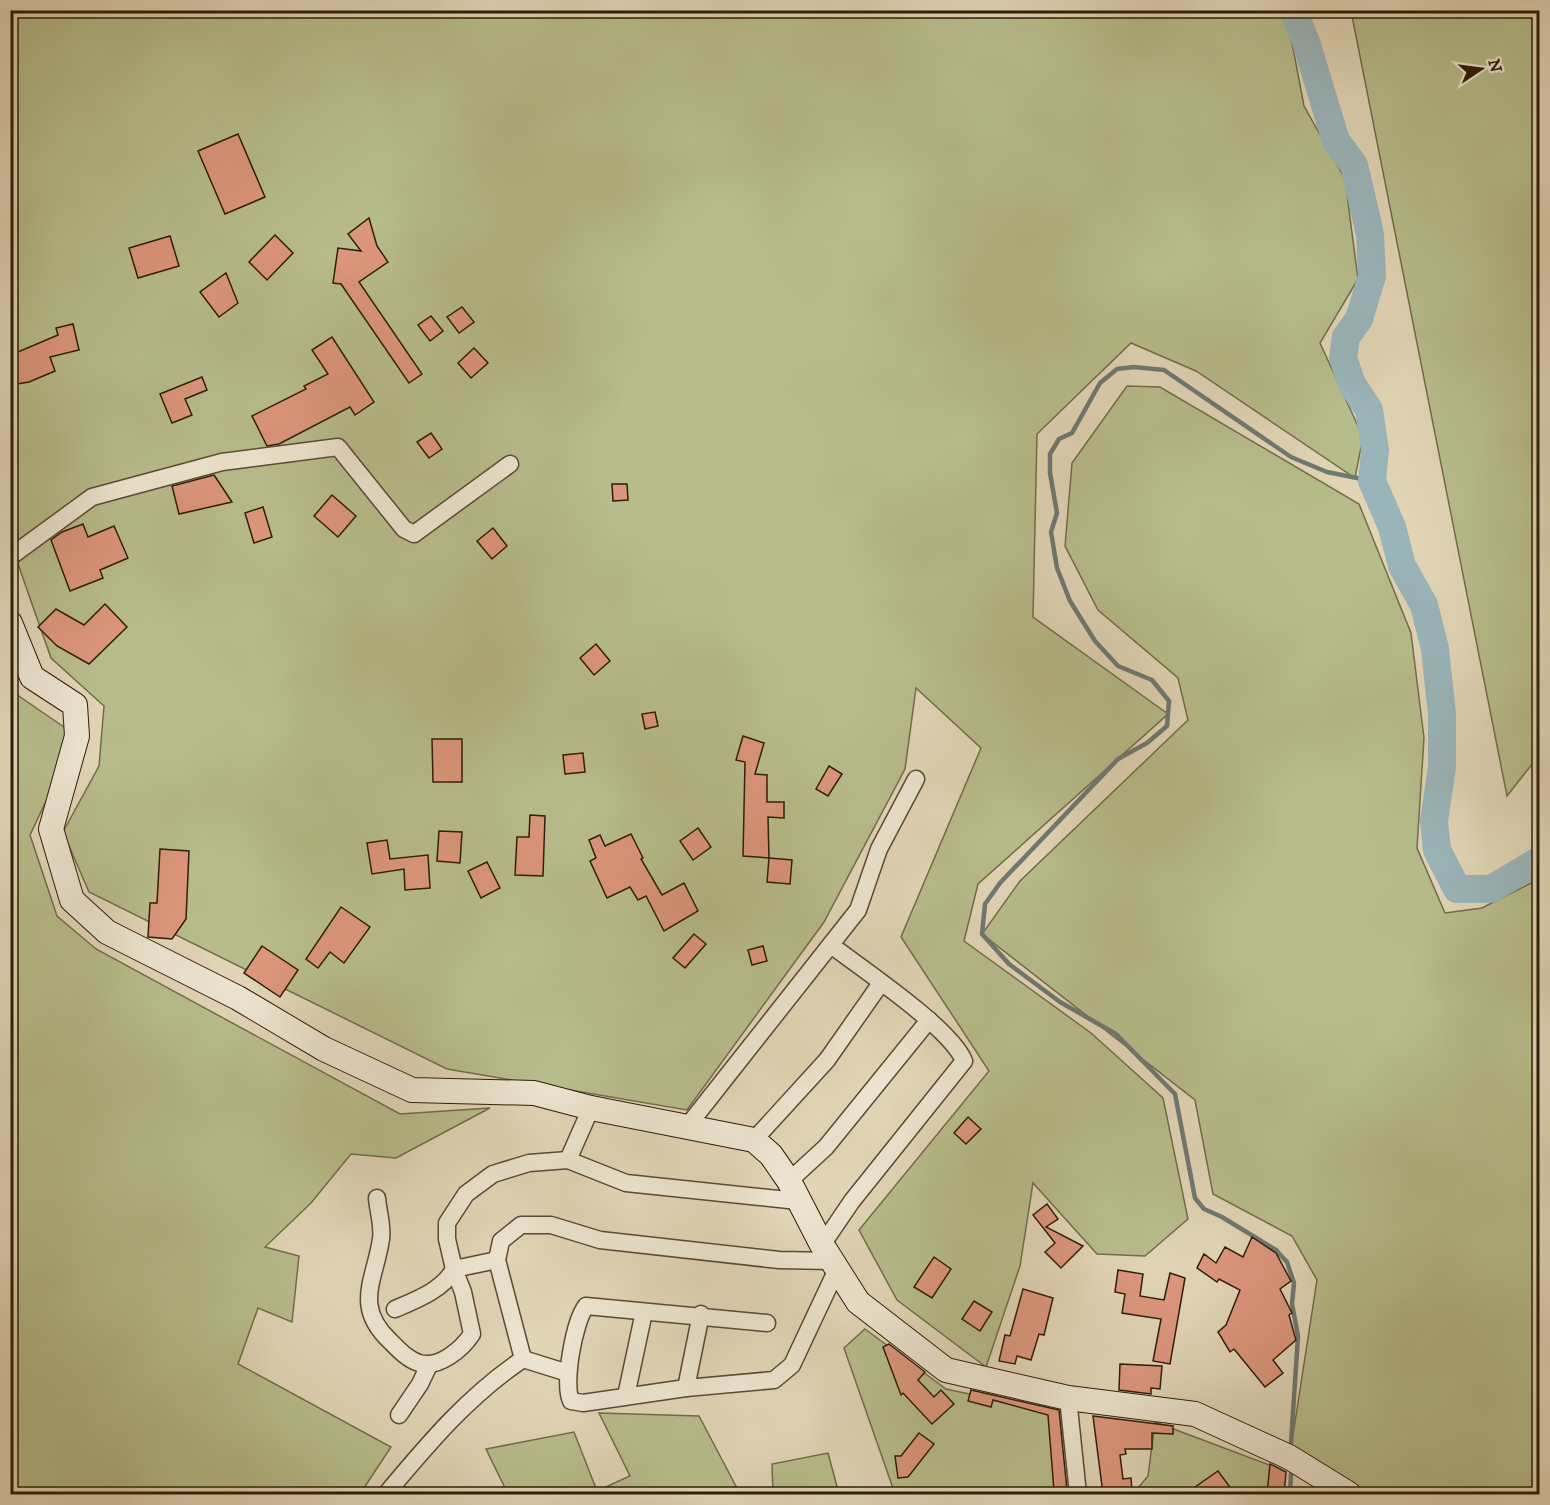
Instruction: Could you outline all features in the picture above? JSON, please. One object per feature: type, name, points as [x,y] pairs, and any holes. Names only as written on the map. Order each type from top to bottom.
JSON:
[{"type":"street","points":[[10,557],[92,497],[222,462],[338,447],[404,529],[414,534],[510,464]]},
{"type":"street","points":[[10,623],[32,676],[75,705],[77,735],[51,829],[72,900],[107,932],[238,998],[324,1049],[412,1090],[534,1093],[591,1108],[754,1140],[771,1155],[858,1302],[946,1370],[1068,1398],[1195,1414],[1289,1457],[1349,1494]]},
{"type":"street","points":[[686,1128],[858,910],[879,849],[916,779]]},
{"type":"street","points":[[767,1323],[701,1314],[644,1312],[596,1305],[586,1306],[579,1320],[568,1373],[567,1393],[571,1401],[583,1402],[686,1388],[774,1380],[792,1365],[852,1201],[964,1061],[961,1053],[929,1020],[831,945]]},
{"type":"street","points":[[754,1140],[827,1060],[881,982]]},
{"type":"street","points":[[793,1191],[929,1020]]},
{"type":"street","points":[[568,1160],[591,1108]]},
{"type":"street","points":[[399,1415],[420,1384],[429,1365],[464,1347],[472,1334],[463,1292],[454,1269],[447,1239],[447,1223],[466,1194],[493,1174],[529,1163],[568,1160],[626,1183],[793,1191]]},
{"type":"street","points":[[377,1198],[381,1236],[370,1277],[368,1304],[372,1318],[384,1335],[403,1354],[429,1365]]},
{"type":"street","points":[[523,1359],[497,1260],[501,1241],[521,1224],[551,1225],[600,1239],[779,1260],[830,1258]]},
{"type":"street","points":[[394,1309],[419,1299],[448,1280],[454,1269],[497,1260]]},
{"type":"street","points":[[626,1396],[644,1312]]},
{"type":"street","points":[[686,1388],[701,1314]]},
{"type":"street","points":[[523,1359],[568,1373]]},
{"type":"street","points":[[386,1494],[448,1421],[491,1380],[523,1359]]},
{"type":"street","points":[[1068,1398],[1078,1494]]},
{"type":"green space","points":[[10,11],[1286,11],[1304,106],[1345,179],[1358,279],[1320,343],[1363,437],[1355,478],[1196,371],[1131,343],[1037,434],[1033,617],[1168,714],[978,884],[964,941],[1091,1033],[1163,1098],[1188,1219],[1145,1256],[1097,1254],[1033,1183],[1020,1266],[986,1367],[897,1300],[859,1230],[989,1071],[901,937],[981,748],[916,688],[905,769],[824,922],[687,1110],[447,1069],[89,892],[63,832],[99,766],[104,706],[51,658],[11,544]]},
{"type":"green space","points":[[1351,11],[1539,11],[1540,754],[1507,796]]},
{"type":"green space","points":[[1127,386],[1160,387],[1359,504],[1411,633],[1424,738],[1417,848],[1445,913],[1482,908],[1539,879],[1539,1494],[1364,1494],[1291,1448],[1317,1280],[1292,1236],[1213,1194],[1195,1100],[982,934],[1020,881],[1188,720],[1178,678],[1098,610],[1065,546],[1072,463]]},
{"type":"green space","points":[[10,690],[77,736],[30,835],[57,916],[96,949],[400,1114],[490,1108],[396,1158],[351,1154],[311,1203],[265,1247],[299,1256],[292,1322],[258,1308],[238,1364],[391,1447],[360,1494],[11,1494]]},
{"type":"green space","points":[[865,1329],[946,1389],[1057,1413],[1064,1494],[895,1494],[844,1348]]},
{"type":"green space","points":[[599,1413],[699,1416],[738,1490],[747,1494],[508,1494],[486,1449],[574,1432],[597,1491],[630,1476]]},
{"type":"green space","points":[[1155,1422],[1280,1469],[1278,1494],[1133,1494],[1148,1476]]},
{"type":"green space","points":[[828,1453],[839,1494],[773,1494],[772,1464]]},
{"type":"building","points":[[238,134],[265,197],[225,214],[198,151]]},
{"type":"building","points":[[369,218],[377,246],[388,262],[359,282],[422,374],[409,383],[341,284],[333,283],[338,248],[361,251],[348,234]]},
{"type":"building","points":[[275,235],[293,253],[267,280],[249,262]]},
{"type":"building","points":[[170,236],[179,266],[138,278],[129,248]]},
{"type":"building","points":[[226,273],[238,303],[219,317],[200,292]]},
{"type":"building","points":[[462,307],[474,322],[459,333],[447,317]]},
{"type":"building","points":[[431,316],[443,331],[430,341],[418,325]]},
{"type":"building","points":[[73,324],[79,350],[50,357],[55,371],[29,382],[10,385],[10,349],[18,352],[58,335],[56,328]]},
{"type":"building","points":[[332,337],[374,402],[355,415],[350,407],[279,444],[267,446],[252,416],[306,389],[304,386],[328,374],[312,350]]},
{"type":"building","points":[[474,348],[488,363],[471,378],[458,363]]},
{"type":"building","points":[[202,377],[207,390],[185,399],[192,415],[172,423],[160,394]]},
{"type":"building","points":[[431,433],[442,449],[429,458],[417,442]]},
{"type":"building","points":[[214,475],[232,502],[179,514],[172,486]]},
{"type":"building","points":[[612,484],[627,484],[628,500],[613,501]]},
{"type":"building","points":[[332,495],[356,516],[338,537],[314,516]]},
{"type":"building","points":[[263,507],[272,537],[254,543],[245,513]]},
{"type":"building","points":[[83,524],[88,537],[114,526],[128,558],[100,570],[103,578],[70,591],[51,540],[62,532]]},
{"type":"building","points":[[493,528],[507,546],[492,559],[477,541]]},
{"type":"building","points":[[105,604],[127,627],[89,664],[57,646],[38,627],[56,609],[84,625]]},
{"type":"building","points":[[596,644],[610,661],[594,675],[580,658]]},
{"type":"building","points":[[655,712],[658,726],[645,729],[642,714]]},
{"type":"building","points":[[743,736],[764,743],[755,774],[767,775],[767,802],[784,802],[784,818],[768,817],[769,858],[743,856],[745,762],[736,760]]},
{"type":"building","points":[[432,739],[462,739],[462,782],[433,782]]},
{"type":"building","points":[[583,753],[585,772],[565,774],[563,755]]},
{"type":"building","points":[[829,766],[842,774],[828,796],[816,789]]},
{"type":"building","points":[[530,815],[545,816],[543,876],[515,875],[517,837],[529,837]]},
{"type":"building","points":[[698,828],[711,847],[693,860],[680,841]]},
{"type":"building","points":[[439,831],[462,832],[460,863],[437,861]]},
{"type":"building","points":[[631,834],[643,858],[641,859],[662,895],[684,883],[698,911],[664,931],[646,896],[638,900],[630,887],[607,898],[590,861],[596,858],[589,840],[600,835],[605,846]]},
{"type":"building","points":[[387,840],[390,859],[428,855],[430,888],[405,890],[404,869],[372,874],[367,843]]},
{"type":"building","points":[[160,849],[189,851],[186,919],[172,939],[148,937],[150,903],[157,903]]},
{"type":"building","points":[[769,858],[792,860],[790,884],[767,882]]},
{"type":"building","points":[[487,862],[500,888],[481,898],[468,871]]},
{"type":"building","points":[[341,907],[370,927],[344,963],[330,952],[318,968],[306,959]]},
{"type":"building","points":[[694,934],[706,944],[685,968],[673,958]]},
{"type":"building","points":[[262,946],[298,970],[280,997],[244,973]]},
{"type":"building","points":[[763,946],[767,961],[752,965],[748,950]]},
{"type":"building","points":[[968,1117],[981,1129],[966,1144],[954,1133]]},
{"type":"building","points":[[1047,1204],[1058,1219],[1046,1227],[1083,1246],[1061,1268],[1045,1252],[1055,1243],[1033,1215]]},
{"type":"building","points":[[1252,1237],[1276,1253],[1291,1281],[1280,1289],[1292,1313],[1289,1315],[1296,1340],[1273,1360],[1283,1373],[1265,1387],[1234,1349],[1230,1352],[1218,1332],[1226,1325],[1240,1290],[1219,1279],[1217,1282],[1197,1268],[1204,1254],[1216,1263],[1225,1247],[1243,1257]]},
{"type":"building","points":[[934,1257],[951,1269],[932,1298],[914,1287]]},
{"type":"building","points":[[1118,1270],[1143,1274],[1140,1296],[1164,1300],[1170,1273],[1185,1278],[1170,1364],[1153,1361],[1161,1319],[1122,1313],[1125,1294],[1115,1292]]},
{"type":"building","points":[[1023,1289],[1053,1298],[1044,1335],[1039,1334],[1031,1360],[1017,1356],[1015,1364],[999,1361],[1005,1335],[1010,1336]]},
{"type":"building","points":[[974,1301],[992,1312],[980,1331],[962,1319]]},
{"type":"building","points":[[889,1344],[925,1372],[918,1380],[934,1397],[941,1390],[954,1404],[932,1424],[903,1393],[901,1395],[883,1347]]},
{"type":"building","points":[[1120,1364],[1162,1366],[1160,1389],[1151,1388],[1151,1394],[1119,1390]]},
{"type":"building","points":[[971,1390],[1059,1410],[1067,1490],[1054,1491],[1048,1415],[993,1400],[991,1407],[968,1401]]},
{"type":"building","points":[[1093,1416],[1173,1426],[1173,1434],[1152,1433],[1152,1449],[1125,1449],[1126,1454],[1120,1455],[1123,1479],[1131,1478],[1132,1492],[1103,1494]]},
{"type":"building","points":[[919,1433],[934,1444],[908,1477],[898,1478],[895,1456],[901,1456]]},
{"type":"building","points":[[1270,1464],[1286,1472],[1284,1494],[1267,1494]]},
{"type":"building","points":[[1218,1471],[1235,1494],[1185,1494]]},
{"type":"waterway","points":[[1293,10],[1306,42],[1336,141],[1354,165],[1370,234],[1372,276],[1359,319],[1346,337],[1343,358],[1352,384],[1369,410],[1375,450],[1372,481],[1392,527],[1402,566],[1424,605],[1435,649],[1442,714],[1442,767],[1434,821],[1437,850],[1457,889],[1491,889],[1540,860]]},
{"type":"waterway","points":[[1291,1443],[1298,1336],[1292,1304],[1294,1283],[1287,1262],[1276,1250],[1222,1217],[1204,1209],[1195,1198],[1175,1094],[1116,1034],[1060,1002],[1009,964],[982,934],[985,904],[1000,883],[1118,759],[1147,743],[1167,726],[1169,701],[1152,680],[1118,666],[1095,641],[1070,601],[1057,568],[1051,532],[1057,513],[1050,473],[1050,454],[1059,439],[1072,433],[1100,383],[1117,369],[1134,367],[1164,370],[1291,457],[1327,472],[1372,481]]},
{"type":"waterway","points":[[1290,1494],[1291,1474]]}]
